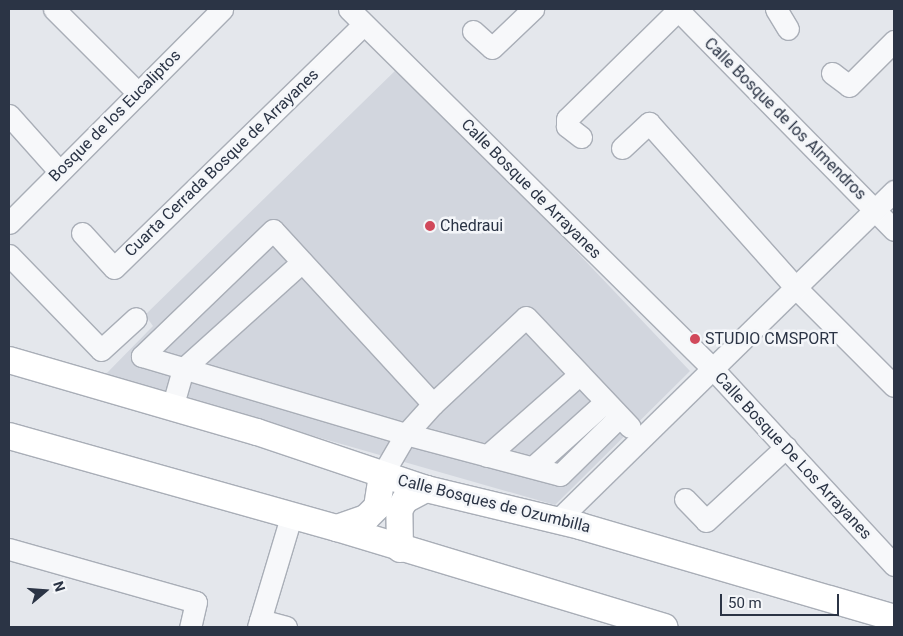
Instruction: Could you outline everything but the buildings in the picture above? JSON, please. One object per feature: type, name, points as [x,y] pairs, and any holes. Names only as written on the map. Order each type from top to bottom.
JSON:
[{"type":"main road","name":"Calle Bosques de Ozumbilla","points":[[9,360],[172,408],[426,489],[557,521],[894,618]]},
{"type":"main road","points":[[9,436],[291,517],[337,528],[400,549],[664,627]]},
{"type":"main road","points":[[337,528],[366,518],[377,507],[382,474]]},
{"type":"main road","points":[[400,549],[399,510],[405,500],[426,489]]},
{"type":"street","points":[[54,9],[138,93]]},
{"type":"street","name":"Bosque de los Eucaliptos","points":[[9,223],[138,93],[200,16],[222,9]]},
{"type":"street","name":"Calle Bosque de Arrayanes","points":[[349,9],[712,369]]},
{"type":"street","points":[[473,31],[492,48],[533,9]]},
{"type":"street","points":[[581,137],[567,126],[567,119],[677,9]]},
{"type":"street","name":"Calle Bosque de los Almendros","points":[[677,9],[894,230]]},
{"type":"street","points":[[776,9],[788,29]]},
{"type":"street","name":"Cuarta Cerrada Bosque de Arrayanes","points":[[82,233],[114,268],[364,24]]},
{"type":"street","points":[[832,73],[849,86],[894,42]]},
{"type":"street","points":[[9,115],[60,172]]},
{"type":"street","points":[[622,148],[649,123],[795,287],[894,386]]},
{"type":"street","points":[[557,521],[894,191]]},
{"type":"street","points":[[433,404],[274,230],[142,356],[406,434],[560,475],[611,411]]},
{"type":"street","points":[[9,255],[101,350],[136,318]]},
{"type":"street","points":[[172,408],[183,369],[302,262]]},
{"type":"street","points":[[382,474],[406,434],[433,404],[526,317],[611,411],[642,436]]},
{"type":"street","name":"Calle Bosque De Los Arrayanes","points":[[712,369],[894,565]]},
{"type":"street","points":[[487,456],[579,375]]},
{"type":"street","points":[[685,499],[706,521],[786,447]]},
{"type":"street","points":[[286,627],[259,624],[291,517]]},
{"type":"street","points":[[9,549],[196,602],[190,627]]},
{"type":"shaded area","points":[[400,66],[690,371],[555,505],[104,376],[153,326],[145,315]]},
{"type":"place","name":"Chedraui","points":[[430,226]]},
{"type":"place","name":"STUDIO CMSPORT","points":[[695,339]]}]
